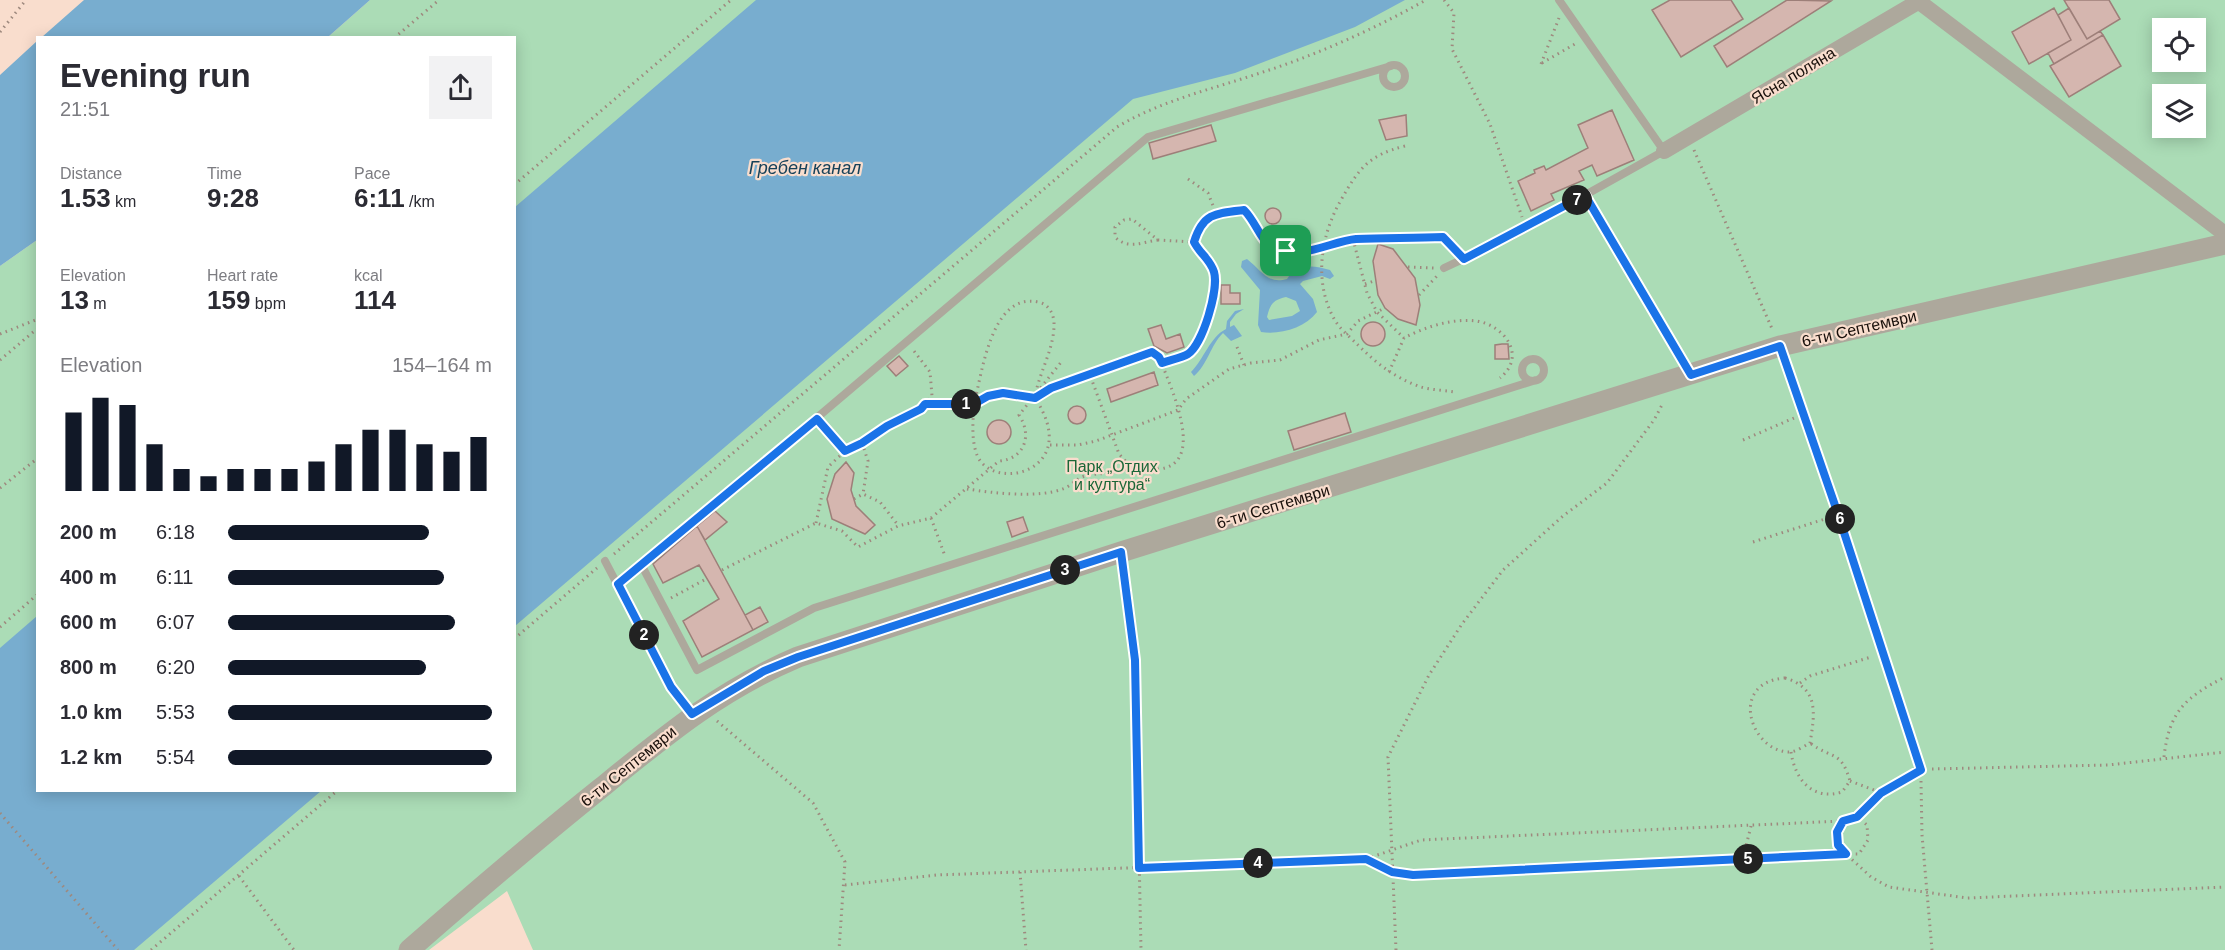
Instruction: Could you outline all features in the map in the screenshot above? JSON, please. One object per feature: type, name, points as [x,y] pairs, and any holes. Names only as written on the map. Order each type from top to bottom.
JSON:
[{"type":"street","name":"Ясна поляна","points":[[1664,151],[1919,1]]},
{"type":"street","points":[[1919,1],[2225,234]]},
{"type":"street","name":"6-ти Септември","points":[[418,947],[547,832],[697,711],[764,671],[798,657],[1121,552],[1780,346],[2225,244]]},
{"type":"lane","points":[[1444,268],[1526,228],[1664,151],[1561,3]]},
{"type":"lane","points":[[618,584],[817,419],[1148,137],[1391,66]]},
{"type":"lane","points":[[1585,195],[1683,377]]},
{"type":"lane","points":[[1780,346],[1838,514],[1921,770]]},
{"type":"lane","points":[[642,566],[697,670],[814,609],[1536,380]]},
{"type":"lane","points":[[605,561],[671,687],[697,711]]},
{"type":"path","points":[[0,32],[26,0]]},
{"type":"path","points":[[396,36],[439,0]]},
{"type":"path","points":[[516,183],[731,0]]},
{"type":"path","points":[[1444,0],[1454,13],[1452,49],[1490,124],[1526,228]]},
{"type":"path","points":[[1561,3],[1540,64],[1586,38]]},
{"type":"path","points":[[1688,137],[1780,346]]},
{"type":"path","points":[[1405,146],[1382,152],[1356,173],[1335,211],[1324,247],[1320,270],[1323,293],[1337,324],[1378,366],[1419,386],[1456,392]]},
{"type":"path","points":[[1188,179],[1208,193],[1216,213]]},
{"type":"path","points":[[1194,242],[1200,225],[1216,213],[1244,210],[1255,220],[1268,244],[1286,251],[1305,251],[1353,239],[1443,237],[1464,259]]},
{"type":"path","points":[[1158,240],[1132,219],[1124,220],[1115,227],[1115,237],[1122,244],[1129,246],[1158,240],[1194,242],[1209,259],[1215,275],[1212,301],[1202,332],[1189,353],[1162,363]]},
{"type":"path","points":[[1353,239],[1365,284],[1377,312],[1404,338]]},
{"type":"path","points":[[1408,267],[1444,268]]},
{"type":"path","points":[[1419,295],[1444,268]]},
{"type":"path","points":[[1365,284],[1374,281]]},
{"type":"path","points":[[1024,301],[1040,302],[1050,309],[1054,320],[1053,338],[1038,380],[1035,398],[1046,414],[1050,428],[1050,445],[1042,460],[1023,472],[1008,474],[990,470],[978,457],[972,432],[974,404],[992,335],[1006,312],[1024,301]]},
{"type":"path","points":[[1050,445],[1078,445],[1178,410],[1186,399],[1202,386],[1229,369],[1280,360],[1319,340],[1347,334],[1358,321],[1385,308]]},
{"type":"path","points":[[0,334],[36,320]]},
{"type":"path","points":[[1389,372],[1404,338],[1435,324],[1475,321],[1492,326],[1504,334],[1512,345],[1512,358],[1503,376],[1494,381]]},
{"type":"path","points":[[0,360],[36,330]]},
{"type":"path","points":[[816,523],[828,467],[845,451],[921,409],[932,396],[930,372],[908,342]]},
{"type":"path","points":[[1238,347],[1244,365]]},
{"type":"path","points":[[925,404],[974,404],[988,396],[1003,393],[1035,398],[1051,388],[1152,352],[1159,357],[1162,363],[1186,435],[1183,449],[1173,465],[1160,470],[1130,466],[1107,476],[1083,476],[1064,489],[1046,492],[990,493],[967,489]]},
{"type":"path","points":[[722,570],[816,523],[842,531],[858,547],[898,526],[931,518],[999,461],[1009,460],[1022,451],[1027,438],[1024,423],[1019,415],[1035,398],[1062,361]]},
{"type":"path","points":[[1090,375],[1119,454],[1130,466]]},
{"type":"path","points":[[1396,950],[1390,851],[1388,757],[1430,675],[1462,624],[1503,570],[1563,516],[1607,483],[1683,377]]},
{"type":"path","points":[[1743,440],[1804,414]]},
{"type":"path","points":[[817,419],[845,451]]},
{"type":"path","points":[[862,443],[868,461],[863,494]]},
{"type":"path","points":[[0,488],[36,460]]},
{"type":"path","points":[[854,499],[863,494]]},
{"type":"path","points":[[863,494],[879,502],[898,526]]},
{"type":"path","points":[[1753,542],[1838,514]]},
{"type":"path","points":[[931,518],[948,565]]},
{"type":"path","points":[[1121,552],[1135,660],[1142,950]]},
{"type":"path","points":[[661,603],[706,579]]},
{"type":"path","points":[[0,627],[36,596]]},
{"type":"path","points":[[1800,683],[1810,676],[1884,653]]},
{"type":"path","points":[[2164,757],[2172,721],[2194,693],[2225,676]]},
{"type":"path","points":[[1785,678],[1800,683],[1811,696],[1814,709],[1810,743],[1791,752],[1775,749],[1762,737],[1752,719],[1749,703],[1754,691],[1769,680],[1785,678]]},
{"type":"path","points":[[697,711],[813,803],[845,862],[839,950]]},
{"type":"path","points":[[1810,743],[1825,754],[1835,756],[1845,763],[1850,781]]},
{"type":"path","points":[[1791,752],[1793,766],[1811,790],[1821,795],[1842,792],[1850,781]]},
{"type":"path","points":[[845,885],[937,875],[1366,859],[1420,840],[1843,821],[1857,817],[1881,793],[1921,770],[2108,765],[2225,752]]},
{"type":"path","points":[[1921,770],[1926,891],[1932,950]]},
{"type":"path","points":[[1850,781],[1881,793]]},
{"type":"path","points":[[151,950],[336,792]]},
{"type":"path","points":[[0,813],[118,950]]},
{"type":"path","points":[[1366,859],[1392,872],[1413,875],[1859,854],[1868,840],[1867,825],[1857,817]]},
{"type":"path","points":[[1843,821],[1837,832],[1838,845],[1871,878],[1889,887],[1967,898],[2225,887]]},
{"type":"path","points":[[1751,826],[1747,834],[1746,846],[1748,853],[1757,859]]},
{"type":"path","points":[[1020,872],[1026,950]]},
{"type":"path","points":[[239,876],[294,950]]},
{"type":"green space","name":"Парк „Отдих и култура“","points":[[370,0],[2225,0],[2225,950],[533,950],[507,891],[429,950],[0,950],[0,266],[36,241],[36,792],[516,792],[516,36],[329,36]]},
{"type":"water","points":[[84,0],[370,0],[329,36],[43,36]]},
{"type":"water","name":"Гребен канал","points":[[756,0],[1405,0],[1355,27],[1235,73],[1133,99],[516,625],[516,206]]},
{"type":"water","points":[[36,42],[36,241],[0,266],[0,75]]},
{"type":"water","points":[[1247,259],[1265,275],[1275,280],[1287,279],[1296,270],[1306,267],[1330,270],[1334,276],[1330,279],[1322,276],[1300,284],[1313,299],[1317,312],[1312,318],[1292,329],[1261,332],[1258,325],[1260,290],[1241,267],[1242,261]],"holes":[[[1286,297],[1296,301],[1300,311],[1292,316],[1269,320],[1267,317],[1275,301]]]},
{"type":"water","points":[[1244,309],[1230,322],[1230,327],[1234,325],[1242,336],[1231,341],[1223,333],[1203,366],[1194,376],[1191,372],[1211,343],[1226,329],[1227,321],[1235,311]]},
{"type":"water","points":[[36,617],[36,792],[320,792],[134,950],[0,950],[0,648]]},
{"type":"building","points":[[1670,0],[1731,0],[1743,19],[1681,57],[1652,10]]},
{"type":"building","points":[[1787,0],[1831,1],[1727,67],[1714,46]]},
{"type":"building","points":[[2064,0],[2109,0],[2120,19],[2087,39]]},
{"type":"building","points":[[2054,8],[2071,40],[2029,64],[2012,32]]},
{"type":"building","points":[[2069,8],[2087,39],[2100,31],[2103,35],[2054,64],[2048,53],[2071,40],[2058,15]]},
{"type":"building","points":[[2103,35],[2121,66],[2069,97],[2050,66]]},
{"type":"building","points":[[1612,110],[1634,160],[1597,176],[1592,165],[1579,171],[1584,180],[1551,194],[1554,200],[1531,211],[1518,181],[1535,173],[1534,170],[1544,166],[1546,170],[1588,148],[1578,125]]},
{"type":"building","points":[[1406,115],[1407,136],[1386,140],[1379,120]]},
{"type":"building","points":[[1211,125],[1216,141],[1153,159],[1149,143]]},
{"type":"building","points":[[1270,208],[1276,208],[1281,216],[1279,222],[1270,224],[1265,219],[1265,213]]},
{"type":"building","points":[[1378,244],[1393,249],[1415,278],[1420,305],[1416,325],[1398,319],[1385,308],[1378,295],[1373,261]]},
{"type":"building","points":[[1221,285],[1230,285],[1230,293],[1240,293],[1240,304],[1221,304]]},
{"type":"building","points":[[1373,322],[1382,325],[1385,334],[1382,343],[1373,346],[1364,343],[1361,334],[1364,325]]},
{"type":"building","points":[[1161,325],[1166,339],[1180,334],[1184,347],[1167,353],[1154,346],[1148,329]]},
{"type":"building","points":[[1508,344],[1509,359],[1495,359],[1495,345]]},
{"type":"building","points":[[899,356],[908,366],[896,376],[887,366]]},
{"type":"building","points":[[1154,372],[1158,385],[1111,402],[1107,389]]},
{"type":"building","points":[[1077,406],[1083,409],[1086,415],[1083,421],[1077,424],[1071,421],[1068,415],[1071,409]]},
{"type":"building","points":[[1345,413],[1351,432],[1294,450],[1288,431]]},
{"type":"building","points":[[999,420],[1008,423],[1011,432],[1008,441],[999,444],[990,441],[987,432],[990,423]]},
{"type":"building","points":[[846,462],[854,473],[851,490],[856,506],[875,525],[865,534],[832,519],[827,499],[835,474]]},
{"type":"building","points":[[715,511],[727,522],[705,540],[697,526]]},
{"type":"building","points":[[1023,517],[1028,531],[1012,537],[1007,522]]},
{"type":"building","points":[[697,526],[753,630],[702,657],[683,621],[719,599],[699,565],[663,583],[653,564]]},
{"type":"building","points":[[760,607],[768,622],[753,630],[745,615]]},
{"type":"route","points":[[1585,195],[1691,375],[1780,346],[1838,514],[1921,770],[1881,793],[1857,817],[1843,821],[1837,832],[1838,845],[1846,854],[1413,875],[1392,872],[1366,859],[1139,868],[1135,660],[1121,552],[798,657],[764,671],[692,714],[678,697],[618,584],[817,419],[845,451],[921,409],[925,404],[974,404],[988,396],[1003,393],[1035,398],[1051,388],[1152,352],[1159,357],[1162,363],[1189,353],[1202,332],[1212,301],[1215,275],[1209,259],[1194,242],[1200,225],[1216,213],[1244,210],[1255,220],[1268,244],[1286,251],[1305,251],[1353,239],[1443,237],[1464,259],[1510,237],[1585,195]]}]
